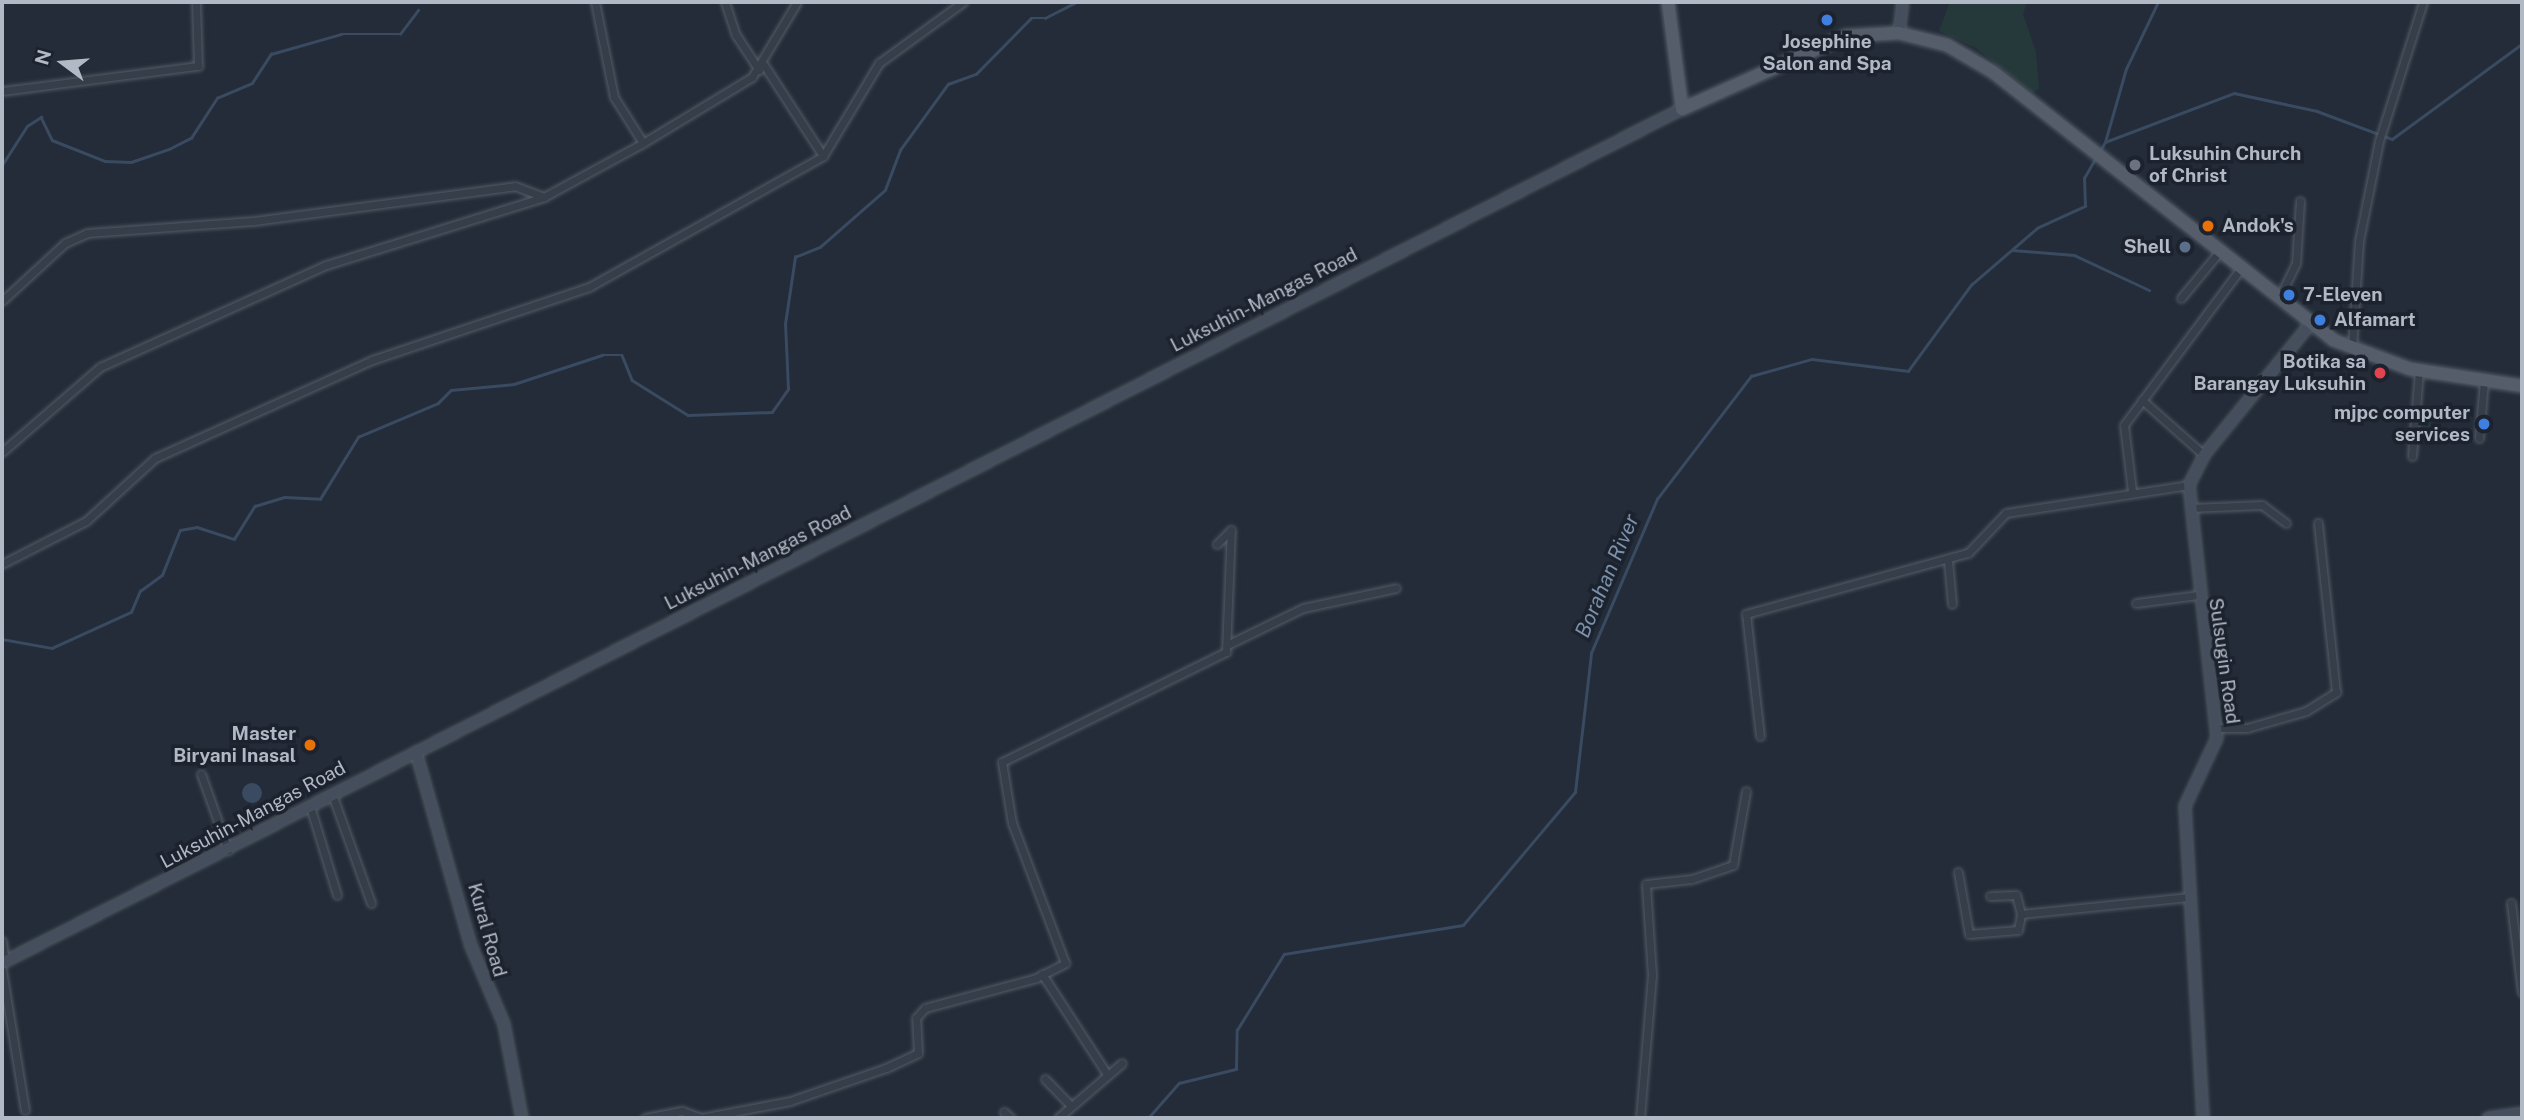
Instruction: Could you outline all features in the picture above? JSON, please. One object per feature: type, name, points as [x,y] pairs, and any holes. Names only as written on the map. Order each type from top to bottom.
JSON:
[{"type":"main road","points":[[1668,2],[1682,109]]},
{"type":"main road","points":[[1899,33],[1903,2]]},
{"type":"main road","name":"Luksuhin-Mangas Road","points":[[3,965],[229,850],[332,794],[1682,109],[1816,44],[1899,33],[1971,57],[2070,138],[2310,324],[2352,350],[2419,371],[2522,386]]},
{"type":"main road","name":"Sulsugin Road","points":[[2203,1118],[2185,806],[2188,790],[2216,750],[2216,728],[2198,595],[2189,485],[2204,455],[2310,324]]},
{"type":"main road","name":"Kural Road","points":[[415,752],[471,946],[504,1024],[522,1118]]},
{"type":"main road","points":[[2488,1118],[2522,1113]]},
{"type":"street","points":[[2,91],[198,66],[196,2]]},
{"type":"street","points":[[595,2],[614,97],[643,143]]},
{"type":"street","points":[[725,2],[736,34],[823,156]]},
{"type":"street","points":[[2,452],[100,367],[327,265],[544,197],[643,143],[762,68],[797,2]]},
{"type":"street","points":[[2,564],[86,521],[155,458],[372,360],[589,286],[823,156],[879,63],[962,2]]},
{"type":"street","points":[[2352,350],[2360,241],[2379,141],[2423,2]]},
{"type":"street","points":[[2,300],[65,243],[87,233],[254,221],[515,186],[544,197]]},
{"type":"street","points":[[2279,298],[2296,263],[2300,201]]},
{"type":"street","points":[[2181,298],[2219,252]]},
{"type":"street","points":[[2132,491],[2124,425],[2241,268]]},
{"type":"street","points":[[2412,456],[2419,371]]},
{"type":"street","points":[[2479,438],[2484,381]]},
{"type":"street","points":[[2142,400],[2204,455]]},
{"type":"street","points":[[1760,736],[1746,614],[1948,560],[1978,547],[2006,513],[2132,491],[2189,485]]},
{"type":"street","points":[[2190,508],[2263,505],[2286,523]]},
{"type":"street","points":[[2216,728],[2246,728],[2306,711],[2336,692],[2318,523]]},
{"type":"street","points":[[645,1118],[682,1111],[701,1118],[790,1101],[886,1068],[918,1053],[916,1018],[925,1008],[1042,974],[1066,957],[1012,823],[1002,762],[1226,652],[1230,644],[1231,530],[1217,544]]},
{"type":"street","points":[[1948,560],[1952,604]]},
{"type":"street","points":[[1230,644],[1303,608],[1396,588]]},
{"type":"street","points":[[2136,603],[2198,595]]},
{"type":"street","points":[[201,774],[229,850]]},
{"type":"street","points":[[1640,1118],[1652,975],[1646,884],[1692,879],[1733,865],[1746,791]]},
{"type":"street","points":[[332,794],[371,902]]},
{"type":"street","points":[[310,806],[338,895]]},
{"type":"street","points":[[1958,872],[1969,934],[2018,930],[2021,914],[2016,895],[1990,896]]},
{"type":"street","points":[[2021,914],[2189,897]]},
{"type":"street","points":[[2511,903],[2522,992]]},
{"type":"street","points":[[2,941],[3,965],[25,1110]]},
{"type":"street","points":[[1042,974],[1107,1074]]},
{"type":"street","points":[[1058,1118],[1122,1063]]},
{"type":"street","points":[[1045,1079],[1070,1105]]},
{"type":"street","points":[[1004,1112],[1011,1118]]},
{"type":"shaded area","points":[[1950,2],[2027,2],[2023,14],[2036,52],[2039,89],[2032,93],[1976,48],[1939,31]]},
{"type":"shaded area","points":[[2417,404],[2433,406],[2428,442],[2413,440]]},
{"type":"water","points":[[252,783],[259,786],[262,793],[259,800],[252,803],[245,800],[242,793],[245,786]]},
{"type":"waterway","points":[[2,639],[52,648],[131,612],[140,591],[162,575],[180,530],[197,527],[234,539],[255,506],[285,497],[320,499],[358,437],[438,403],[451,390],[514,384],[602,355],[622,355],[632,380],[688,415],[772,412],[788,389],[785,324],[795,257],[820,247],[885,190],[900,150],[948,84],[976,74],[1031,18],[1045,18],[1077,2]]},
{"type":"waterway","name":"Borahan River","points":[[2105,142],[2126,69],[2158,2]]},
{"type":"waterway","points":[[2,165],[27,126],[41,117],[52,140],[105,161],[131,162],[169,149],[191,138],[217,98],[252,83],[271,54],[341,34],[400,34],[418,10]]},
{"type":"waterway","name":"Borahan River","points":[[2100,151],[2105,142],[2234,93],[2317,111],[2392,139],[2522,44]]},
{"type":"waterway","name":"Borahan River","points":[[1148,1118],[1179,1083],[1236,1069],[1237,1030],[1284,954],[1463,925],[1575,792],[1591,653],[1657,499],[1751,376],[1812,359],[1908,371],[1971,285],[2037,228],[2085,206],[2084,178],[2096,157]]},
{"type":"waterway","points":[[2012,250],[2074,255],[2149,290]]},
{"type":"place","name":"Josephine Salon and Spa","points":[[1827,20]]},
{"type":"place","name":"Luksuhin Church of Christ","points":[[2135,165]]},
{"type":"place","name":"Andok's","points":[[2208,226]]},
{"type":"place","name":"Shell","points":[[2185,247]]},
{"type":"place","name":"7-Eleven","points":[[2289,295]]},
{"type":"place","name":"Alfamart","points":[[2320,320]]},
{"type":"place","name":"Botika sa Barangay Luksuhin","points":[[2380,373]]},
{"type":"place","name":"mjpc computer services","points":[[2484,424]]},
{"type":"place","name":"Master Biryani Inasal","points":[[310,745]]}]
